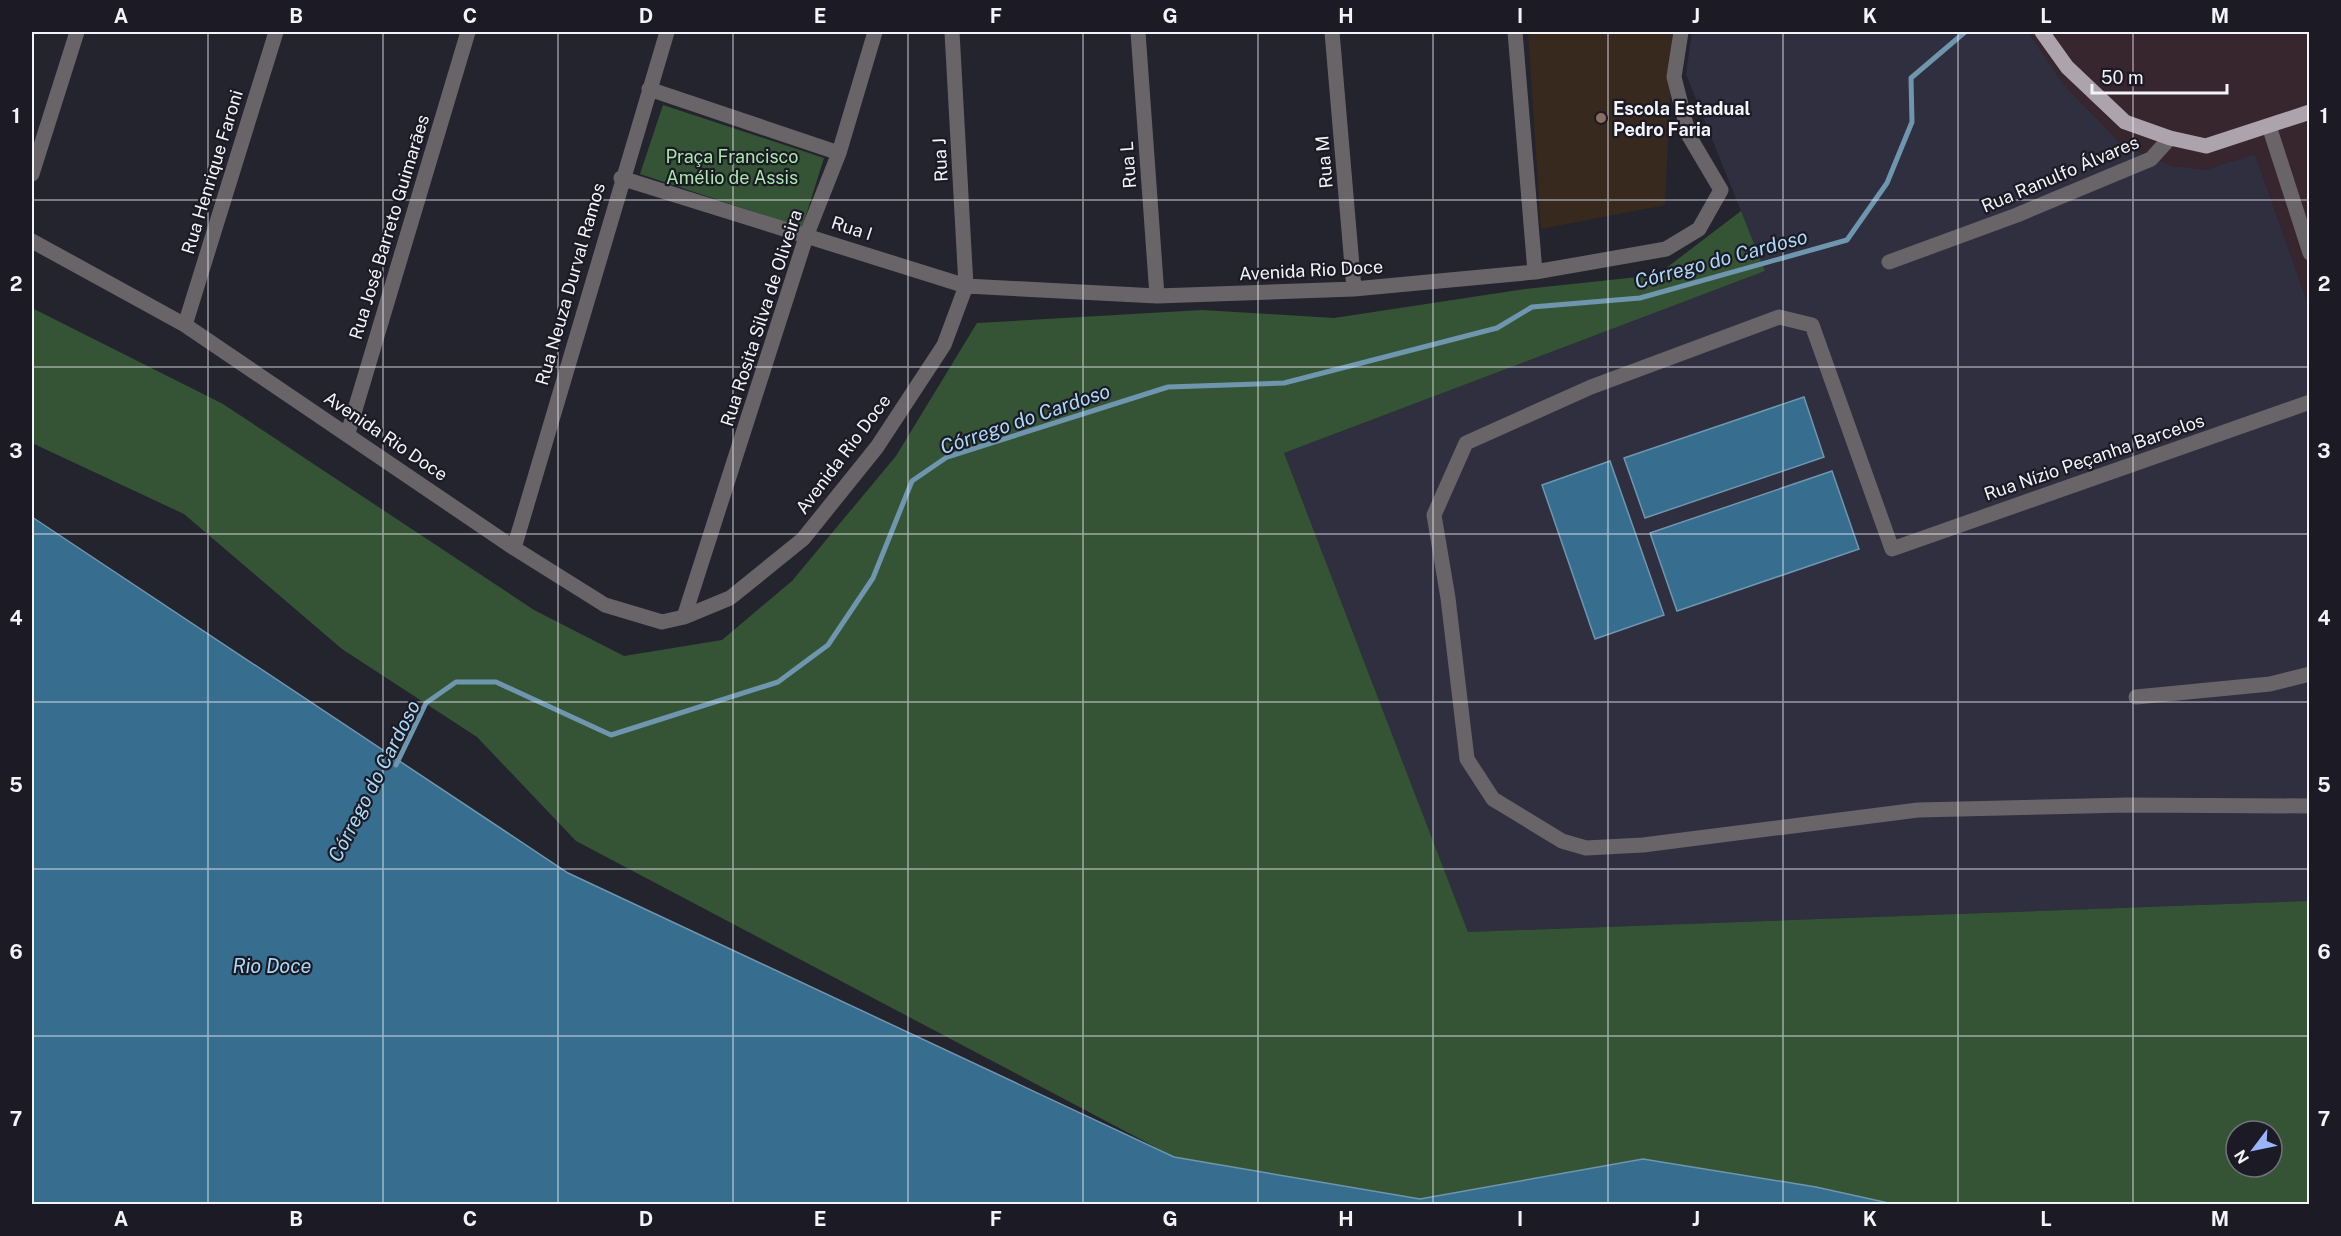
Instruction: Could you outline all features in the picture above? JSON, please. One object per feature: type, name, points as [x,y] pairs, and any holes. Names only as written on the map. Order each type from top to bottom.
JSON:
[{"type":"main road","points":[[2042,32],[2067,68],[2125,122],[2170,138],[2206,146],[2310,112]]},
{"type":"street","points":[[32,174],[77,32]]},
{"type":"street","name":"Rua Henrique Faroni","points":[[185,325],[276,32]]},
{"type":"street","name":"Rua José Barreto Guimarães","points":[[348,433],[468,32]]},
{"type":"street","name":"Rua Neuza Durval Ramos","points":[[514,548],[621,178],[667,32]]},
{"type":"street","name":"Rua Rosita Silva de Oliveira","points":[[684,617],[807,234],[839,153],[875,32]]},
{"type":"street","name":"Rua J","points":[[952,32],[966,286]]},
{"type":"street","name":"Rua L","points":[[1138,32],[1157,296]]},
{"type":"street","name":"Rua M","points":[[1332,32],[1354,289]]},
{"type":"street","points":[[1515,32],[1535,272]]},
{"type":"street","name":"Avenida Rio Doce","points":[[32,241],[185,325],[348,433],[514,548],[605,605],[662,622],[684,617],[730,598],[803,539],[877,447],[944,345],[966,286],[1157,296],[1354,289],[1535,272],[1666,249],[1699,229],[1721,190],[1689,136],[1674,77],[1681,32]]},
{"type":"street","points":[[649,89],[839,153]]},
{"type":"street","points":[[2269,126],[2310,253]]},
{"type":"street","name":"Rua Ranulfo Álvares","points":[[1889,262],[2017,215],[2151,159],[2170,138]]},
{"type":"street","name":"Rua I","points":[[621,178],[807,234],[966,286]]},
{"type":"street","name":"Rua Nízio Peçanha Barcelos","points":[[2310,402],[1892,549],[1812,325],[1779,317],[1591,387],[1466,443],[1434,515],[1448,598],[1467,759],[1493,799],[1562,841],[1586,848],[1643,845],[1918,810],[2128,805],[2310,806]]},
{"type":"street","points":[[2136,697],[2270,684],[2310,674]]},
{"type":"shaded area","name":"Escola Estadual Pedro Faria","points":[[1528,32],[1673,32],[1665,205],[1541,229]]},
{"type":"shaded area","points":[[1692,32],[2028,32],[2064,85],[2122,145],[2172,166],[2205,170],[2255,154],[2309,308],[2309,901],[1468,932],[1284,453],[1765,271],[1686,74]]},
{"type":"shaded area","points":[[2028,32],[2309,32],[2309,308],[2255,154],[2205,170],[2172,166],[2122,145],[2064,85]]},
{"type":"green space","name":"Praça Francisco Amélio de Assis","points":[[663,105],[824,158],[802,228],[640,174]]},
{"type":"green space","points":[[1741,211],[1765,271],[1284,453],[1468,932],[2309,901],[2309,1204],[1893,1204],[1816,1187],[1643,1159],[1420,1199],[1174,1157],[576,841],[477,737],[342,649],[184,514],[32,443],[32,308],[223,404],[534,610],[624,656],[722,640],[792,581],[896,456],[977,323],[1202,310],[1334,318],[1525,289],[1657,275]]},
{"type":"water","points":[[1804,397],[1824,457],[1645,518],[1624,458]]},
{"type":"water","points":[[1610,461],[1664,615],[1595,639],[1542,485]]},
{"type":"water","points":[[1832,471],[1859,549],[1677,611],[1650,533]]},
{"type":"water","name":"Rio Doce","points":[[32,517],[568,873],[1174,1157],[1420,1199],[1643,1159],[1816,1187],[1893,1204],[32,1204]]},
{"type":"waterway","name":"Córrego do Cardoso","points":[[396,765],[426,703],[456,682],[496,682],[611,735],[778,682],[828,645],[873,578],[912,481],[947,457],[1168,387],[1284,383],[1497,328],[1532,307],[1640,298],[1847,240],[1887,183],[1912,122],[1911,78],[1965,32]]},
{"type":"place","name":"Escola Estadual Pedro Faria","points":[[1601,118]]}]
